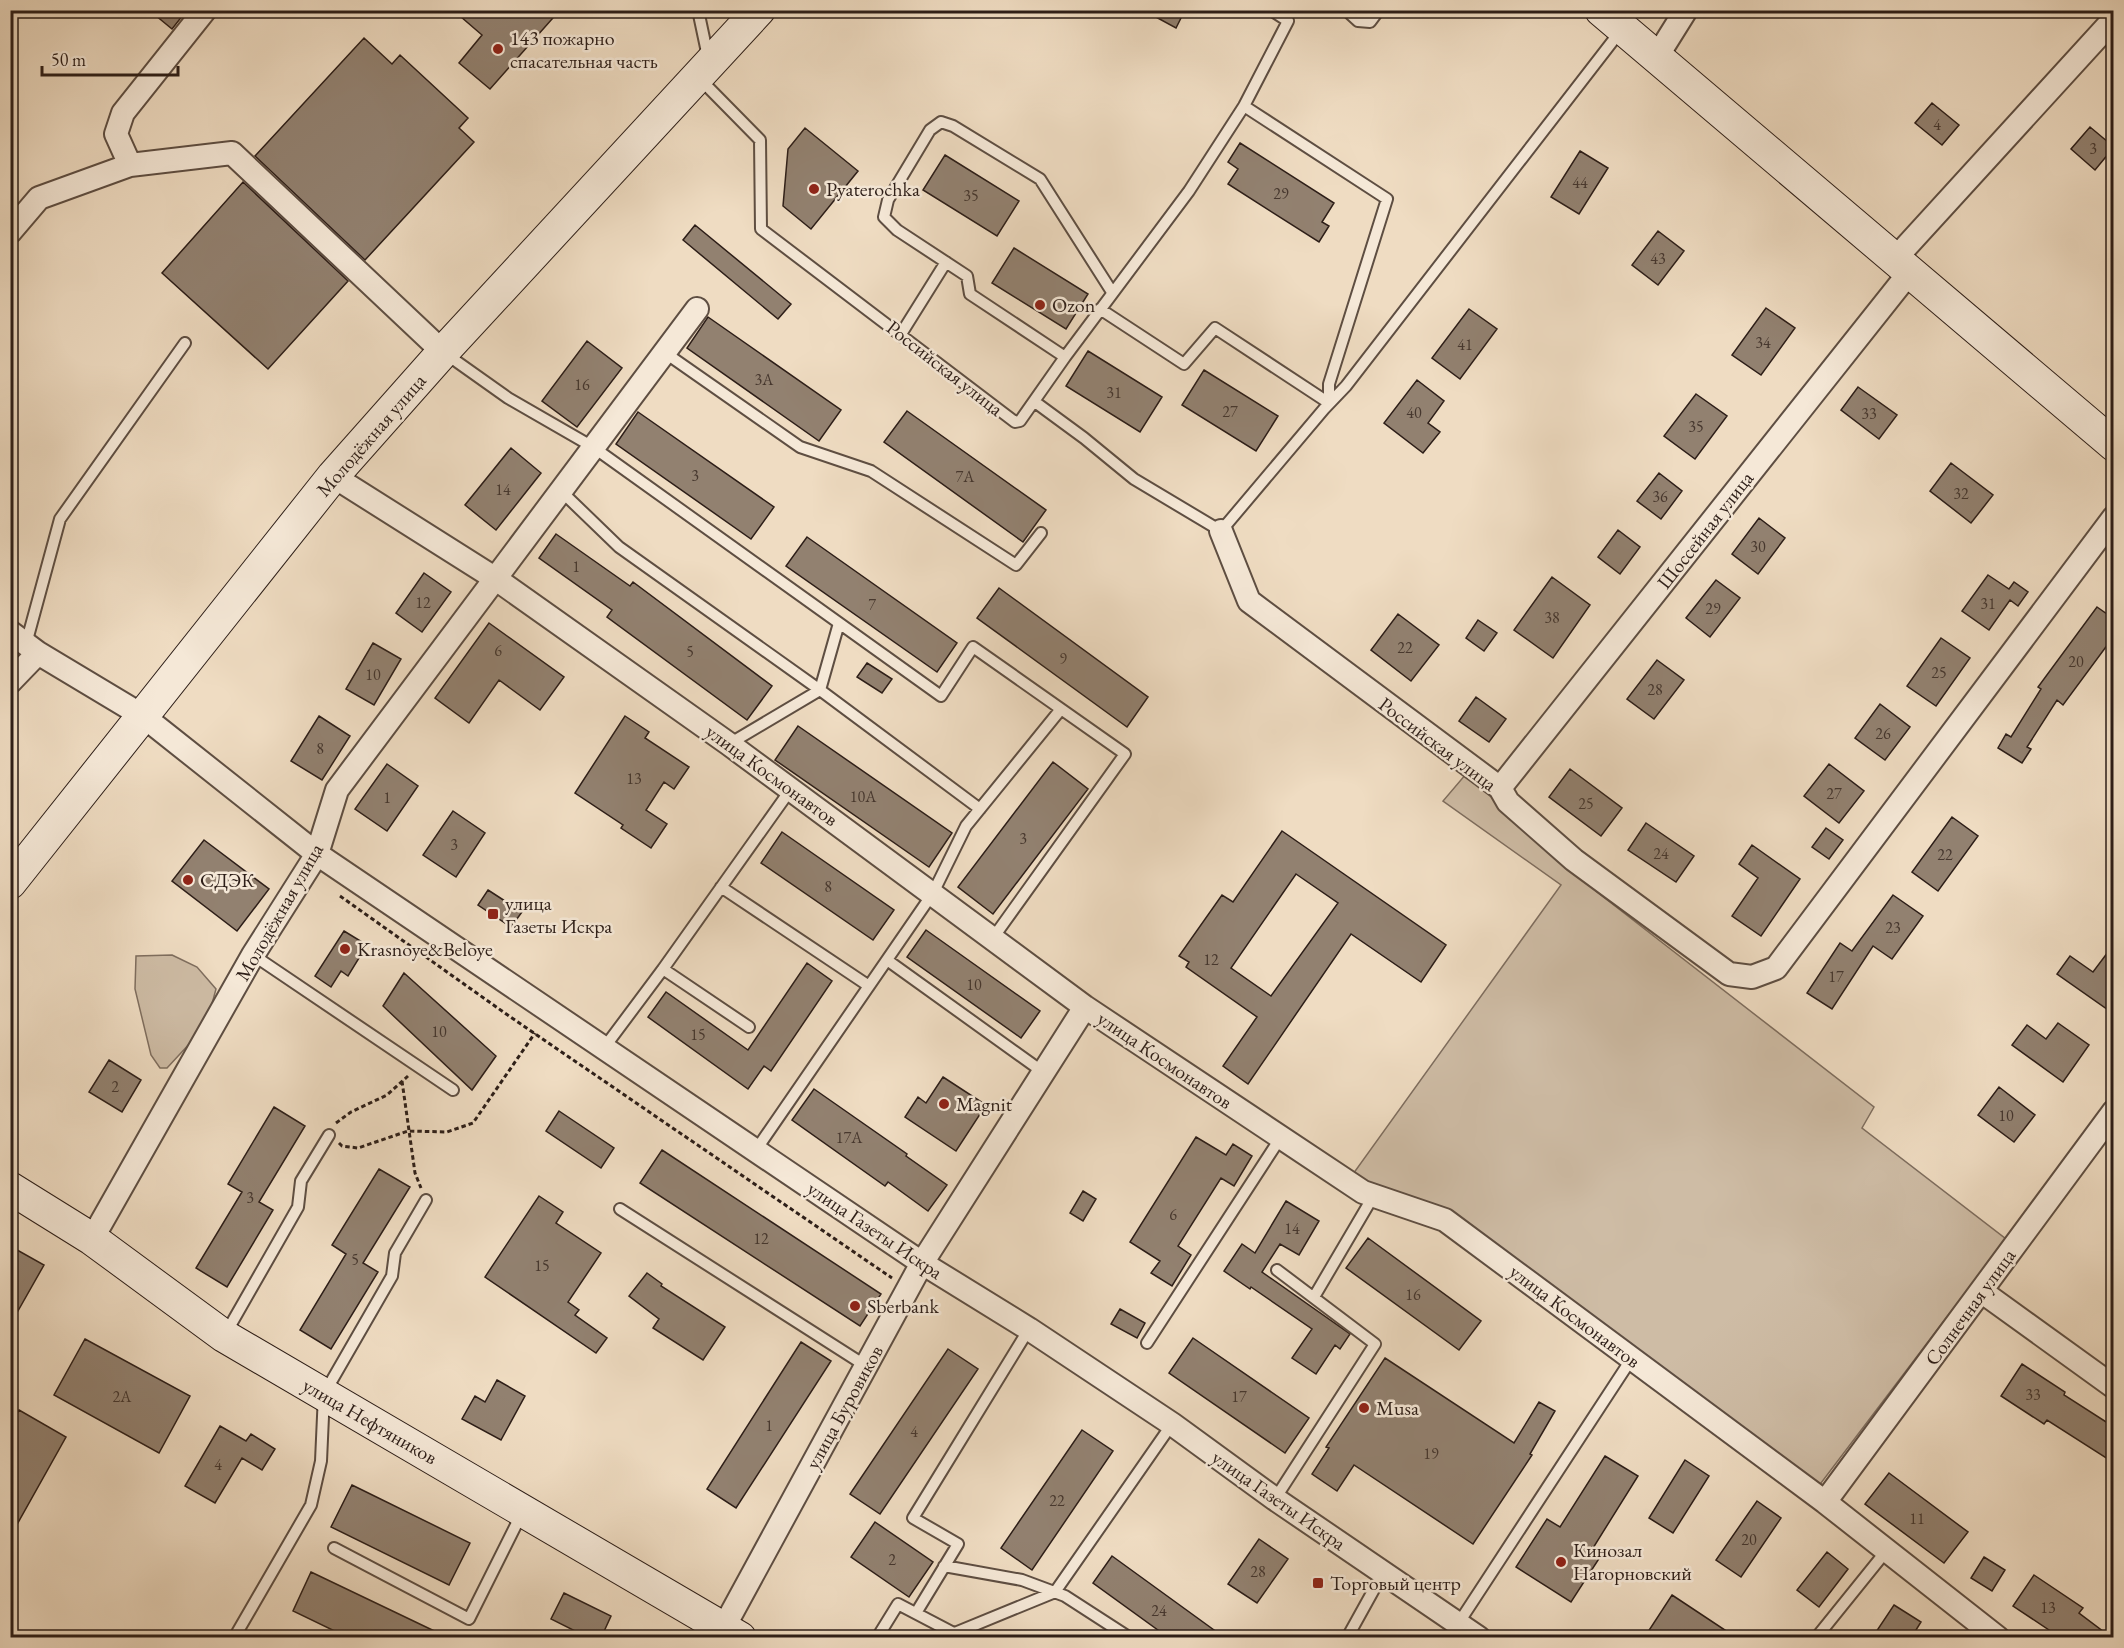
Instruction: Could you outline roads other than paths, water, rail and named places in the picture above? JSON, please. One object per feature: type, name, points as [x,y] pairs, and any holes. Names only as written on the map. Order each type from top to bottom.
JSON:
[{"type":"street","points":[[130,165],[116,134],[123,112],[205,10]]},
{"type":"street","name":"Молодёжная улица","points":[[10,883],[333,476],[443,352],[759,10]]},
{"type":"street","points":[[1656,58],[1686,10]]},
{"type":"street","name":"Шоссейная улица","points":[[1500,788],[1901,267],[2114,19]]},
{"type":"street","points":[[1612,20],[2114,445]]},
{"type":"street","points":[[10,232],[39,198],[130,165],[232,153],[443,352]]},
{"type":"street","name":"Молодёжная улица","points":[[92,1239],[253,956],[317,854],[337,790],[697,309]]},
{"type":"street","name":"улица Космонавтов","points":[[333,476],[495,579],[729,744],[1085,1007],[1363,1192],[1445,1220],[1825,1502],[1998,1638]]},
{"type":"street","name":"Российская улица","points":[[1221,531],[1249,601],[1500,788],[1508,802],[1574,860],[1729,975],[1752,976],[1776,968],[2114,517]]},
{"type":"street","points":[[10,682],[25,643]]},
{"type":"street","name":"улица Газеты Искра","points":[[25,643],[143,716],[317,854],[922,1263],[1029,1329],[1172,1424],[1275,1499],[1479,1638]]},
{"type":"street","name":"улица Буровиков","points":[[736,1635],[866,1366],[922,1263],[1085,1007]]},
{"type":"street","name":"Солнечная улица","points":[[1825,1502],[2112,1118]]},
{"type":"street","name":"улица Нефтяников","points":[[10,1188],[92,1239],[224,1336],[736,1635]]},
{"type":"street","points":[[1981,1291],[2114,1387]]},
{"type":"lane","points":[[698,10],[703,69]]},
{"type":"lane","name":"Российская улица","points":[[703,69],[760,140],[761,229],[1015,422],[1020,421],[1035,402],[1112,292],[1189,191],[1244,106],[1288,21],[1271,10]]},
{"type":"lane","points":[[1346,10],[1358,21],[1370,22],[1379,10]]},
{"type":"lane","points":[[1035,402],[1134,479],[1221,531],[1346,386],[1612,20]]},
{"type":"lane","points":[[1244,106],[1387,199],[1329,384],[1329,404]]},
{"type":"lane","points":[[1065,357],[970,294],[967,276],[897,230],[884,217],[888,200],[930,130],[941,122],[953,126],[1040,178],[1112,292]]},
{"type":"lane","points":[[901,334],[946,262]]},
{"type":"lane","points":[[1100,309],[1184,364],[1215,328],[1329,404]]},
{"type":"lane","points":[[25,643],[60,519],[185,343]]},
{"type":"lane","points":[[443,352],[508,398],[593,447],[941,696],[973,648],[1125,754],[993,938]]},
{"type":"lane","points":[[664,352],[800,447],[871,471],[1016,565],[1041,533]]},
{"type":"lane","points":[[560,490],[619,547],[820,690],[980,809]]},
{"type":"lane","points":[[729,744],[820,690],[839,623]]},
{"type":"lane","points":[[756,1150],[933,893],[966,826],[1062,709]]},
{"type":"lane","points":[[604,1047],[792,789]]},
{"type":"lane","points":[[721,886],[869,986]]},
{"type":"lane","points":[[253,956],[453,1090]]},
{"type":"lane","points":[[887,960],[1043,1072]]},
{"type":"lane","points":[[663,969],[749,1027]]},
{"type":"lane","points":[[224,1336],[298,1207],[302,1181],[328,1135]]},
{"type":"lane","points":[[1147,1343],[1281,1137]]},
{"type":"lane","points":[[1314,1297],[1374,1196]]},
{"type":"lane","points":[[234,1638],[311,1505],[321,1461],[324,1394],[393,1276],[395,1253],[426,1200]]},
{"type":"lane","points":[[620,1209],[866,1366]]},
{"type":"lane","points":[[1275,1499],[1375,1344],[1277,1270]]},
{"type":"lane","points":[[916,1613],[958,1544],[913,1518],[1029,1329]]},
{"type":"lane","points":[[1458,1624],[1632,1358]]},
{"type":"lane","points":[[877,1638],[898,1604],[959,1635],[1055,1592],[1172,1424]]},
{"type":"lane","points":[[334,1548],[469,1619],[524,1510]]},
{"type":"lane","points":[[1816,1638],[1887,1550]]},
{"type":"lane","points":[[944,1566],[1022,1580],[1055,1592],[1065,1596],[1130,1638]]},
{"type":"lane","points":[[1347,1638],[1383,1573]]},
{"type":"place","name":"143 пожарно спасательная часть","points":[[498,49]]},
{"type":"place","name":"Pyaterochka","points":[[814,189]]},
{"type":"place","name":"Ozon","points":[[1040,305]]},
{"type":"place","name":"СДЭК","points":[[188,880]]},
{"type":"place","name":"улица Газеты Искра","points":[[493,914]]},
{"type":"place","name":"Krasnoye&Beloye","points":[[345,949]]},
{"type":"place","name":"Magnit","points":[[944,1104]]},
{"type":"place","name":"Sberbank","points":[[855,1306]]},
{"type":"place","name":"Musa","points":[[1364,1408]]},
{"type":"place","name":"Кинозал Нагорновский","points":[[1561,1562]]},
{"type":"place","name":"Торговый центр","points":[[1318,1583]]}]
